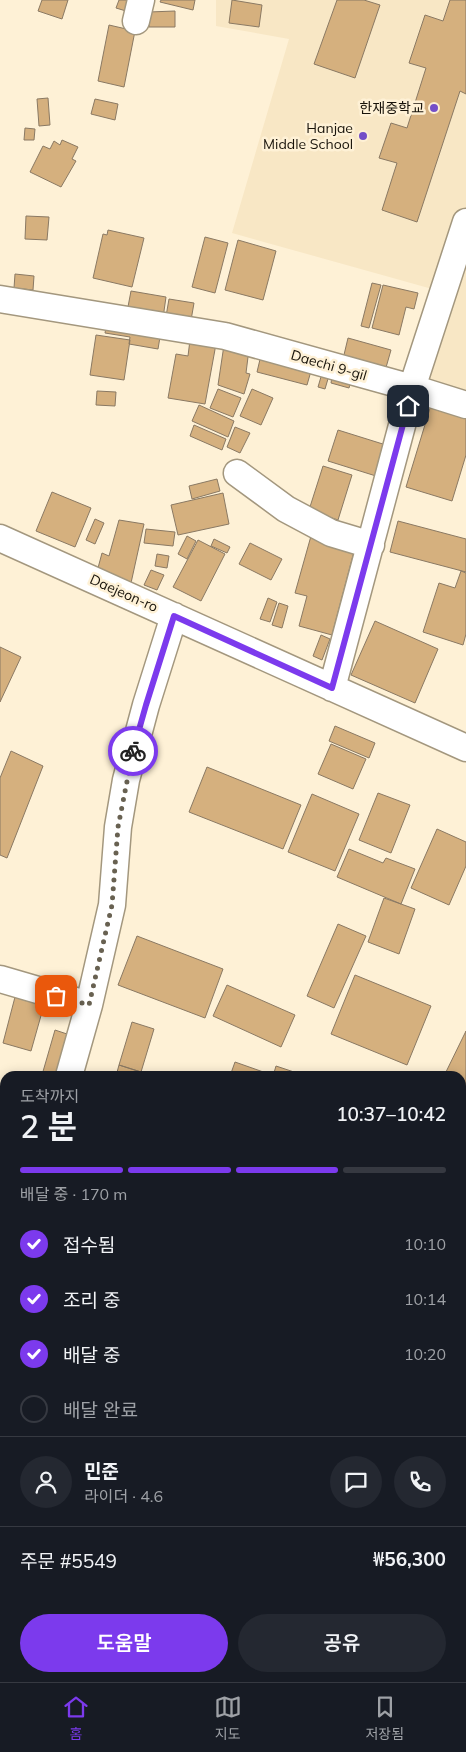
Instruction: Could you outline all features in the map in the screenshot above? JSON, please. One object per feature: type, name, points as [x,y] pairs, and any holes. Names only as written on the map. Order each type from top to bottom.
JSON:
[{"type":"street","points":[[332,688],[412,388],[466,222]]},
{"type":"street","name":"Daechi 9-gil","points":[[0,298],[225,336],[412,388],[466,406]]},
{"type":"street","points":[[238,473],[286,509],[331,532],[371,545]]},
{"type":"street","name":"Daejeon-ro","points":[[0,538],[466,748]]},
{"type":"street","points":[[70,1071],[89,1005],[112,905],[118,827],[126,780],[146,705],[174,616]]},
{"type":"street","points":[[0,979],[89,1005]]},
{"type":"shaded area","name":"Hanjae Middle School","points":[[216,0],[466,0],[466,393],[424,380],[450,294],[232,233],[289,39],[216,26]]},
{"type":"building","points":[[42,0],[68,0],[62,19],[38,11]]},
{"type":"building","points":[[119,0],[129,0],[126,11],[116,8]]},
{"type":"building","points":[[161,0],[195,0],[193,10],[160,2]]},
{"type":"building","points":[[232,0],[262,5],[259,27],[229,23]]},
{"type":"building","points":[[337,0],[364,0],[380,5],[355,78],[314,64]]},
{"type":"building","name":"한재중학교","points":[[450,0],[466,0],[466,94],[460,91],[417,222],[382,210],[397,163],[379,158],[391,123],[407,128],[426,68],[409,63],[425,15],[443,21]]},
{"type":"building","points":[[175,11],[175,27],[149,27],[149,12]]},
{"type":"building","points":[[109,25],[135,31],[124,87],[98,81]]},
{"type":"building","points":[[48,98],[50,125],[39,126],[37,99]]},
{"type":"building","points":[[95,99],[118,104],[115,120],[91,114]]},
{"type":"building","points":[[25,128],[35,129],[34,140],[24,140]]},
{"type":"building","points":[[62,140],[78,147],[72,159],[76,161],[61,187],[30,172],[43,146],[50,149],[54,141],[60,145]]},
{"type":"building","points":[[26,216],[49,217],[47,240],[25,239]]},
{"type":"building","points":[[108,230],[144,238],[132,287],[93,278],[103,234],[107,235]]},
{"type":"building","points":[[205,237],[228,243],[215,293],[192,287]]},
{"type":"building","points":[[238,240],[276,251],[263,300],[225,290]]},
{"type":"building","points":[[15,274],[34,276],[33,290],[14,288]]},
{"type":"building","points":[[372,283],[381,285],[369,328],[361,326]]},
{"type":"building","points":[[383,285],[418,293],[414,309],[406,307],[399,335],[372,328]]},
{"type":"building","points":[[131,291],[166,297],[163,318],[127,312]]},
{"type":"building","points":[[169,299],[194,303],[190,326],[165,322]]},
{"type":"building","points":[[107,322],[161,331],[158,349],[129,344],[130,337],[105,333]]},
{"type":"building","points":[[96,335],[130,340],[124,380],[90,375]]},
{"type":"building","points":[[348,338],[391,350],[385,371],[343,359]]},
{"type":"building","points":[[190,340],[216,344],[205,404],[168,398],[176,354],[188,356]]},
{"type":"building","points":[[224,345],[249,349],[246,373],[250,374],[244,394],[218,385]]},
{"type":"building","points":[[262,351],[313,364],[307,385],[257,372]]},
{"type":"building","points":[[323,370],[330,372],[325,389],[318,387]]},
{"type":"building","points":[[333,372],[352,377],[349,388],[331,383]]},
{"type":"building","points":[[218,389],[241,398],[233,417],[210,408]]},
{"type":"building","points":[[252,389],[273,398],[261,425],[240,416]]},
{"type":"building","points":[[97,391],[116,392],[115,406],[96,405]]},
{"type":"building","points":[[199,405],[234,421],[228,437],[192,421]]},
{"type":"building","points":[[431,405],[466,416],[466,455],[452,501],[406,487]]},
{"type":"building","points":[[194,425],[226,439],[222,450],[190,436]]},
{"type":"building","points":[[235,427],[250,433],[240,453],[227,447]]},
{"type":"building","points":[[338,430],[386,445],[376,476],[328,461]]},
{"type":"building","points":[[323,466],[352,475],[338,520],[309,510]]},
{"type":"building","points":[[217,479],[220,491],[192,499],[189,486]]},
{"type":"building","points":[[52,492],[91,508],[75,547],[36,531]]},
{"type":"building","points":[[223,493],[229,524],[178,535],[171,505]]},
{"type":"building","points":[[95,519],[104,523],[95,544],[86,540]]},
{"type":"building","points":[[119,520],[144,524],[131,583],[98,568],[102,553],[109,556]]},
{"type":"building","points":[[398,521],[466,539],[466,572],[390,552]]},
{"type":"building","points":[[146,529],[175,532],[173,546],[144,543]]},
{"type":"building","points":[[187,536],[196,541],[187,559],[178,554]]},
{"type":"building","points":[[311,536],[355,548],[332,635],[299,626],[307,596],[295,593]]},
{"type":"building","points":[[214,539],[230,547],[227,553],[211,546]]},
{"type":"building","points":[[198,540],[225,554],[201,601],[173,587]]},
{"type":"building","points":[[250,543],[282,559],[271,580],[239,564]]},
{"type":"building","points":[[157,554],[169,556],[167,568],[155,566]]},
{"type":"building","points":[[151,570],[164,575],[157,590],[144,585]]},
{"type":"building","points":[[461,571],[466,573],[466,634],[463,645],[423,632],[439,583],[455,588]]},
{"type":"building","points":[[268,598],[277,602],[270,622],[260,619]]},
{"type":"building","points":[[279,603],[288,606],[282,628],[272,625]]},
{"type":"building","points":[[375,621],[438,649],[415,703],[351,675]]},
{"type":"building","points":[[321,635],[330,639],[322,660],[313,656]]},
{"type":"building","points":[[0,647],[21,657],[0,702]]},
{"type":"building","points":[[335,726],[375,743],[369,758],[329,741]]},
{"type":"building","points":[[331,744],[366,759],[353,789],[318,774]]},
{"type":"building","points":[[11,751],[43,766],[7,858],[0,855],[0,778]]},
{"type":"building","points":[[207,767],[301,805],[283,849],[189,812]]},
{"type":"building","points":[[378,793],[410,805],[391,853],[359,840]]},
{"type":"building","points":[[312,794],[359,814],[335,871],[288,852]]},
{"type":"building","points":[[437,829],[466,842],[466,866],[449,905],[411,888]]},
{"type":"building","points":[[349,849],[383,863],[386,858],[415,869],[401,904],[337,877]]},
{"type":"building","points":[[384,898],[415,909],[399,954],[368,942]]},
{"type":"building","points":[[338,924],[366,936],[334,1008],[307,996]]},
{"type":"building","points":[[137,936],[223,969],[205,1018],[118,985]]},
{"type":"building","points":[[355,975],[431,1006],[407,1065],[331,1034]]},
{"type":"building","points":[[227,985],[295,1015],[281,1047],[213,1016]]},
{"type":"building","points":[[15,997],[44,1005],[31,1051],[3,1043]]},
{"type":"building","points":[[132,1022],[154,1029],[141,1071],[119,1065]]},
{"type":"building","points":[[55,1030],[76,1037],[65,1071],[43,1071]]},
{"type":"building","points":[[466,1031],[466,1071],[446,1071]]},
{"type":"building","points":[[235,1062],[260,1071],[232,1071]]},
{"type":"building","points":[[119,1065],[138,1071],[117,1071]]},
{"type":"building","points":[[276,1066],[291,1071],[274,1071]]},
{"type":"way so far","points":[[56,996],[89,1005],[112,905],[118,827],[133,751]]},
{"type":"place","name":"한재중학교","points":[[434,108]]},
{"type":"place","name":"Hanjae Middle School","points":[[363,136]]},
{"type":"route","points":[[133,751],[174,616],[332,688],[408,406]]}]
